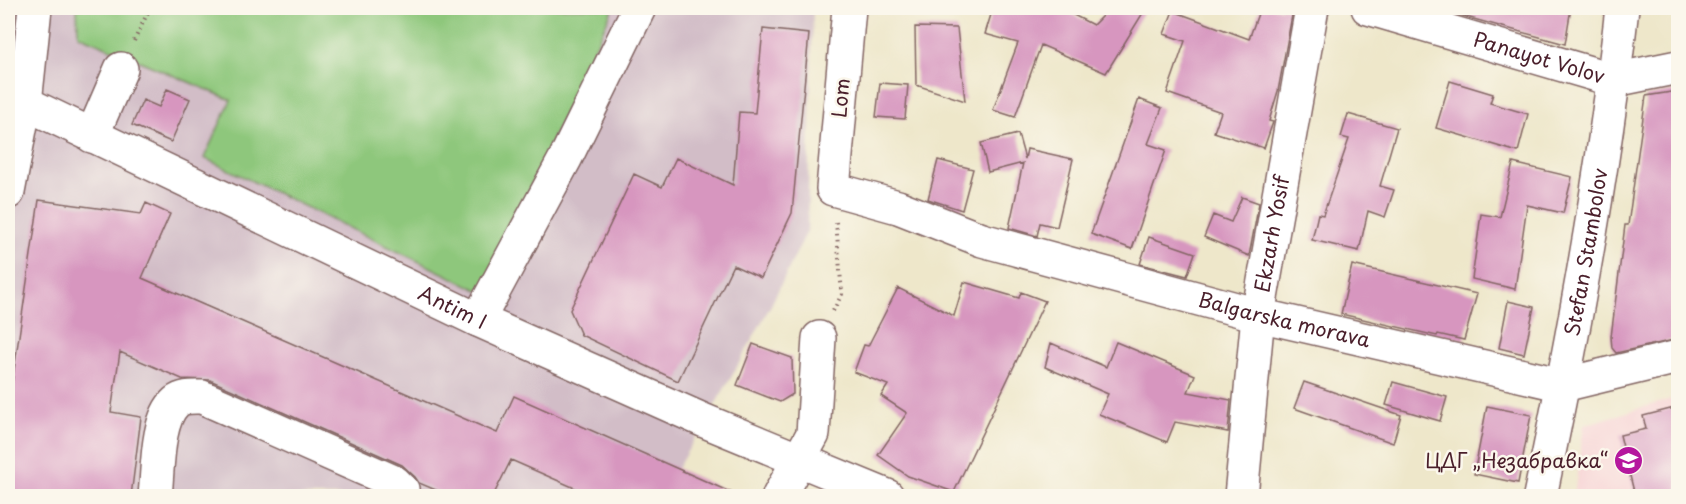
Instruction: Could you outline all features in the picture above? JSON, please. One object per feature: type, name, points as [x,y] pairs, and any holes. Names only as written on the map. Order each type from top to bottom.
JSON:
[{"type":"street","points":[[8,192],[25,103],[34,8]]},
{"type":"street","points":[[478,320],[565,159],[639,8]]},
{"type":"street","name":"Lom","points":[[833,189],[849,8]]},
{"type":"street","name":"Ekzarh Yosif","points":[[1241,496],[1258,315],[1312,8]]},
{"type":"street","name":"Panayot Volov","points":[[1368,8],[1614,80],[1678,67]]},
{"type":"street","name":"Stefan Stambolov","points":[[1540,496],[1585,271],[1614,80],[1622,8]]},
{"type":"street","points":[[92,136],[121,69]]},
{"type":"street","name":"Antim I","points":[[25,103],[478,320],[705,421],[887,496]]},
{"type":"street","name":"Balgarska morava","points":[[833,189],[898,207],[982,240],[1258,315],[1563,385],[1678,357]]},
{"type":"street","points":[[779,496],[813,434],[819,338]]},
{"type":"street","points":[[155,496],[162,434],[167,413],[177,401],[189,396],[202,397],[394,482],[402,490],[400,496]]},
{"type":"path","points":[[121,69],[150,8]]},
{"type":"path","points":[[819,338],[842,294],[833,189]]},
{"type":"shaded area","points":[[8,8],[813,8],[807,231],[771,305],[732,376],[678,467],[657,496],[8,496]]},
{"type":"shaded area","name":"ЦДГ „Незабравка“","points":[[1678,397],[1678,496],[1574,496],[1584,425]]},
{"type":"green space","points":[[77,8],[613,8],[482,292],[204,158],[231,100],[78,35]]},
{"type":"building","points":[[993,8],[1060,8],[1093,25],[1110,8],[1146,8],[1106,73],[1041,45],[1015,117],[993,110],[1018,43],[985,34]]},
{"type":"building","points":[[1260,8],[1293,10],[1278,91],[1269,121],[1273,122],[1264,148],[1214,132],[1221,112],[1167,93],[1185,41],[1164,34],[1173,11],[1249,39]]},
{"type":"building","points":[[1442,8],[1571,8],[1565,44],[1441,10]]},
{"type":"building","points":[[915,27],[957,28],[965,101],[916,85]]},
{"type":"building","points":[[763,29],[809,34],[792,213],[761,278],[733,265],[678,381],[581,335],[570,310],[634,174],[662,187],[676,158],[733,185],[739,112],[755,113]]},
{"type":"building","points":[[1450,81],[1493,94],[1490,103],[1528,114],[1518,152],[1436,128]]},
{"type":"building","points":[[880,83],[908,85],[905,119],[876,117]]},
{"type":"building","points":[[167,89],[190,99],[171,142],[132,125],[143,100],[159,107]]},
{"type":"building","points":[[1678,91],[1678,339],[1616,353],[1612,348],[1611,337],[1625,225],[1628,225],[1646,96]]},
{"type":"building","points":[[1139,99],[1162,108],[1148,144],[1166,150],[1132,249],[1091,234]]},
{"type":"building","points":[[1348,114],[1397,128],[1380,186],[1394,190],[1385,217],[1368,211],[1359,251],[1312,240],[1318,214],[1323,215],[1349,139],[1341,137]]},
{"type":"building","points":[[1018,134],[1025,159],[1027,149],[1073,159],[1057,227],[1040,223],[1037,236],[1009,228],[1023,163],[988,172],[981,143]]},
{"type":"building","points":[[938,160],[973,169],[962,210],[928,199]]},
{"type":"building","points":[[1513,163],[1572,177],[1563,213],[1527,205],[1515,289],[1472,279],[1481,214],[1500,217]]},
{"type":"building","points":[[1242,197],[1259,203],[1249,256],[1204,237],[1213,215],[1231,222]]},
{"type":"building","points":[[39,200],[141,214],[146,203],[170,214],[142,278],[497,433],[514,396],[739,496],[593,496],[511,460],[493,496],[450,496],[419,483],[402,465],[210,380],[182,379],[120,352],[111,412],[141,417],[131,496],[8,496],[8,411]]},
{"type":"building","points":[[1149,237],[1195,253],[1187,276],[1140,264]]},
{"type":"building","points":[[1352,265],[1477,294],[1464,340],[1341,314]]},
{"type":"building","points":[[964,282],[1019,298],[1021,292],[1045,301],[954,492],[908,476],[878,455],[907,413],[881,396],[888,385],[854,372],[864,345],[868,346],[898,288],[954,316]]},
{"type":"building","points":[[1508,301],[1534,307],[1524,354],[1499,348]]},
{"type":"building","points":[[1116,342],[1195,375],[1188,392],[1231,400],[1228,432],[1175,422],[1167,442],[1099,414],[1108,394],[1045,367],[1051,343],[1106,367]]},
{"type":"building","points":[[753,344],[792,358],[793,394],[780,402],[737,385]]},
{"type":"building","points":[[1304,382],[1401,415],[1393,443],[1294,408]]},
{"type":"building","points":[[1393,382],[1447,397],[1440,421],[1386,405]]},
{"type":"building","points":[[1487,406],[1531,415],[1518,483],[1474,474]]},
{"type":"building","points":[[1678,407],[1678,496],[1635,496],[1620,435],[1646,429],[1643,416]]},
{"type":"place","name":"ЦДГ „Незабравка“","points":[[1629,461]]}]
